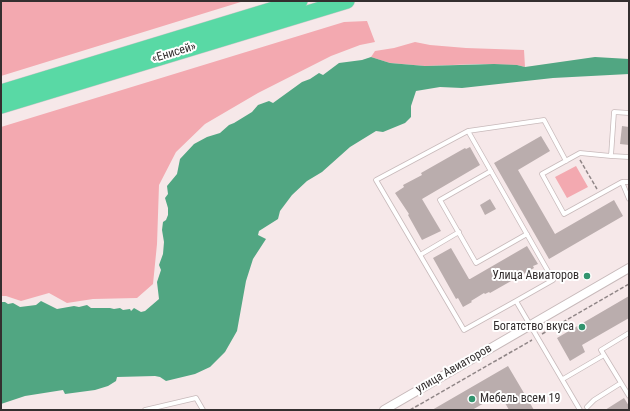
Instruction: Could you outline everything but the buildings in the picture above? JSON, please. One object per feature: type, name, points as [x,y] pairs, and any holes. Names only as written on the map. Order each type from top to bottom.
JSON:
[{"type":"highway","name":"«Енисей»","points":[[1,92],[300,1]]},
{"type":"highway","name":"«Енисей»","points":[[1,106],[347,1]]},
{"type":"street","name":"улица Авиаторов","points":[[384,410],[629,268]]},
{"type":"lane","points":[[611,156],[614,112],[629,113]]},
{"type":"lane","points":[[468,130],[553,280],[464,330],[376,180],[468,130],[544,120],[566,161]]},
{"type":"lane","points":[[629,157],[580,153],[542,174],[564,214],[622,182],[629,182]]},
{"type":"lane","points":[[491,171],[440,200],[476,263],[526,234]]},
{"type":"lane","points":[[622,182],[629,199]]},
{"type":"lane","points":[[420,255],[459,232]]},
{"type":"lane","points":[[516,301],[581,410],[588,409],[594,400],[621,383]]},
{"type":"lane","points":[[629,333],[601,350],[629,396]]},
{"type":"lane","points":[[563,379],[604,354]]},
{"type":"lane","points":[[145,410],[196,398],[203,410]]},
{"type":"path","points":[[577,155],[600,194]]},
{"type":"path","points":[[410,410],[629,284]]},
{"type":"shaded area","points":[[1,1],[244,1],[1,76]]},
{"type":"shaded area","points":[[367,21],[375,42],[360,45],[331,56],[258,93],[205,124],[176,152],[159,185],[157,244],[153,284],[137,298],[93,299],[67,303],[49,293],[21,301],[6,296],[1,296],[1,127],[344,22]]},
{"type":"shaded area","points":[[415,42],[430,45],[466,48],[524,50],[525,67],[517,65],[479,64],[425,66],[390,63],[371,57],[375,51],[394,48]]},
{"type":"shaded area","points":[[371,57],[390,63],[425,66],[494,64],[517,65],[525,67],[595,57],[629,59],[629,74],[553,78],[462,88],[440,87],[416,91],[411,106],[411,117],[405,123],[383,132],[376,131],[350,147],[322,172],[307,181],[292,195],[280,211],[278,219],[259,231],[258,235],[266,239],[253,259],[246,281],[237,331],[225,352],[210,367],[195,374],[166,381],[155,376],[117,377],[116,381],[108,386],[95,390],[65,394],[63,390],[25,396],[1,404],[1,302],[8,304],[13,303],[20,307],[36,305],[41,301],[57,309],[87,305],[91,308],[120,308],[123,310],[130,309],[131,311],[134,308],[141,312],[145,311],[159,299],[157,282],[161,270],[159,265],[163,254],[164,242],[162,230],[163,222],[166,220],[168,215],[168,208],[165,198],[168,194],[167,186],[177,174],[180,159],[194,144],[207,137],[220,133],[229,125],[252,112],[258,105],[269,101],[273,103],[302,82],[319,73],[323,75],[339,63],[362,60]]},
{"type":"shaded area","points":[[576,166],[588,187],[567,198],[555,177]]},
{"type":"place","name":"Улица Авиаторов","points":[[587,276]]},
{"type":"place","name":"Богатство вкуса","points":[[582,327]]},
{"type":"place","name":"Мебель всем 19","points":[[472,399]]}]
